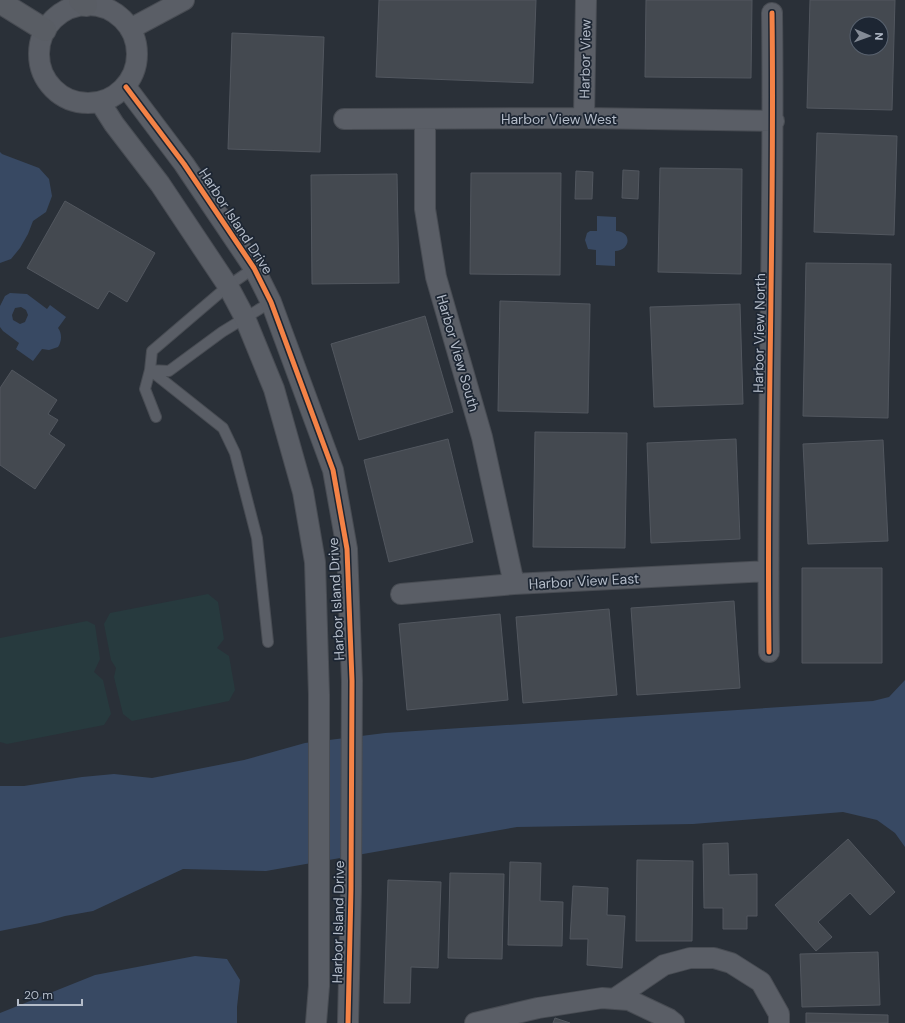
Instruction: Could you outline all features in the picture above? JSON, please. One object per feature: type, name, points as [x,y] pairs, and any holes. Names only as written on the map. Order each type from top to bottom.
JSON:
[{"type":"street","points":[[130,29],[184,0]]},
{"type":"street","name":"Harbor View","points":[[584,118],[586,0]]},
{"type":"street","points":[[0,2],[45,30]]},
{"type":"street","points":[[83,2],[99,6],[112,11],[122,19],[130,29],[136,43],[137,59],[134,74],[126,87],[114,97],[100,102],[82,104],[66,99],[53,90],[44,77],[39,61],[39,45],[45,30],[56,17],[70,8],[83,2]]},
{"type":"street","name":"Harbor View North","points":[[769,652],[768,571],[774,121],[772,14]]},
{"type":"street","name":"Harbor Island Drive","points":[[126,87],[184,164],[254,268],[271,302],[333,470],[347,549],[352,681],[351,881],[348,1023]]},
{"type":"street","name":"Harbor Island Drive","points":[[100,102],[114,124],[160,184],[228,286],[245,318],[274,389],[303,492],[315,562],[319,695],[319,986],[316,1023]]},
{"type":"street","name":"Harbor View West","points":[[344,119],[584,118],[774,121]]},
{"type":"street","name":"Harbor View South","points":[[425,119],[425,209],[436,277],[482,437],[514,584]]},
{"type":"street","name":"Harbor View East","points":[[400,594],[514,584],[768,571]]},
{"type":"street","points":[[614,999],[664,965],[690,958],[714,958],[731,963],[761,982],[779,1014],[779,1023]]},
{"type":"street","points":[[475,1023],[538,1008],[602,998],[629,1000],[669,1019],[674,1023]]},
{"type":"lane","points":[[156,417],[145,389],[150,370],[152,351],[228,286],[254,268]]},
{"type":"lane","points":[[150,370],[169,371],[222,332],[271,302]]},
{"type":"lane","points":[[150,370],[223,428],[235,453],[257,538],[268,642]]},
{"type":"green space","points":[[208,594],[218,602],[224,639],[217,648],[229,656],[235,690],[229,701],[132,721],[123,714],[114,677],[116,668],[111,660],[104,624],[110,613]]},
{"type":"green space","points":[[87,621],[95,625],[100,659],[94,672],[103,680],[111,714],[104,725],[7,744],[0,742],[0,638]]},
{"type":"water","points":[[0,152],[39,168],[49,179],[52,196],[46,212],[33,221],[20,248],[11,259],[0,263]]},
{"type":"water","points":[[597,216],[616,217],[616,231],[621,232],[627,238],[628,241],[624,248],[615,251],[615,266],[596,265],[596,250],[588,249],[585,240],[587,233],[590,231],[597,231]]},
{"type":"water","points":[[10,293],[27,294],[47,309],[50,305],[66,317],[58,328],[61,337],[58,347],[49,350],[42,349],[33,361],[16,349],[19,343],[0,327],[0,306],[5,296]],"holes":[[[21,307],[26,310],[28,315],[25,322],[20,324],[13,320],[12,315],[15,308]]]},
{"type":"water","points":[[905,680],[905,847],[895,833],[877,820],[843,812],[693,824],[517,827],[266,871],[183,869],[93,911],[0,931],[0,786],[24,786],[82,777],[114,774],[152,778],[244,760],[305,743],[385,733],[873,701],[889,697]]},
{"type":"water","points":[[195,956],[227,959],[240,980],[237,1023],[0,1023],[0,1013],[95,975]]},
{"type":"building","points":[[379,0],[536,0],[533,83],[376,77]]},
{"type":"building","points":[[646,0],[752,0],[751,78],[645,77]]},
{"type":"building","points":[[810,0],[895,0],[892,110],[807,108]]},
{"type":"building","points":[[232,33],[324,37],[320,152],[228,149]]},
{"type":"building","points":[[817,133],[897,136],[894,235],[814,232]]},
{"type":"building","points":[[660,168],[742,169],[741,274],[658,272]]},
{"type":"building","points":[[623,170],[639,171],[638,199],[622,198]]},
{"type":"building","points":[[576,171],[593,172],[592,199],[575,199]]},
{"type":"building","points":[[471,173],[561,173],[560,275],[470,274]]},
{"type":"building","points":[[397,174],[399,283],[312,284],[311,175]]},
{"type":"building","points":[[65,201],[155,253],[127,302],[109,291],[98,309],[27,268]]},
{"type":"building","points":[[806,263],[891,264],[888,418],[803,416]]},
{"type":"building","points":[[500,301],[590,304],[588,413],[498,411]]},
{"type":"building","points":[[740,304],[743,404],[654,407],[650,307]]},
{"type":"building","points":[[425,316],[453,412],[359,440],[331,344]]},
{"type":"building","points":[[12,370],[57,400],[48,414],[58,420],[49,434],[65,445],[35,489],[0,465],[0,388]]},
{"type":"building","points":[[535,432],[627,433],[625,548],[533,547]]},
{"type":"building","points":[[448,439],[473,542],[389,562],[364,460]]},
{"type":"building","points":[[736,439],[740,539],[651,543],[647,443]]},
{"type":"building","points":[[883,440],[888,541],[808,544],[803,444]]},
{"type":"building","points":[[802,568],[882,568],[882,663],[802,663]]},
{"type":"building","points":[[734,601],[740,688],[637,695],[631,608]]},
{"type":"building","points":[[609,609],[617,695],[523,703],[516,617]]},
{"type":"building","points":[[500,614],[508,700],[407,710],[399,624]]},
{"type":"building","points":[[848,839],[895,892],[870,915],[850,893],[818,922],[832,937],[816,951],[775,905]]},
{"type":"building","points":[[728,843],[729,875],[757,874],[757,916],[747,916],[747,929],[723,929],[723,908],[704,908],[703,844]]},
{"type":"building","points":[[637,860],[693,861],[692,941],[636,941]]},
{"type":"building","points":[[510,862],[541,863],[540,901],[563,902],[562,946],[508,945]]},
{"type":"building","points":[[450,873],[504,874],[502,959],[448,958]]},
{"type":"building","points":[[388,880],[441,882],[438,968],[411,967],[410,1003],[384,1003]]},
{"type":"building","points":[[573,886],[608,888],[607,915],[625,916],[622,968],[587,965],[588,939],[570,939]]},
{"type":"building","points":[[878,952],[880,1005],[802,1007],[800,954]]},
{"type":"building","points":[[806,1013],[888,1015],[888,1023],[806,1023]]},
{"type":"building","points":[[555,1018],[570,1023],[553,1023]]},
{"type":"cycle path","points":[[769,652],[768,572],[773,93],[772,13]]},
{"type":"cycle path","points":[[126,87],[184,164],[254,268],[271,302],[333,470],[347,549],[352,681],[351,889],[348,1023]]}]
